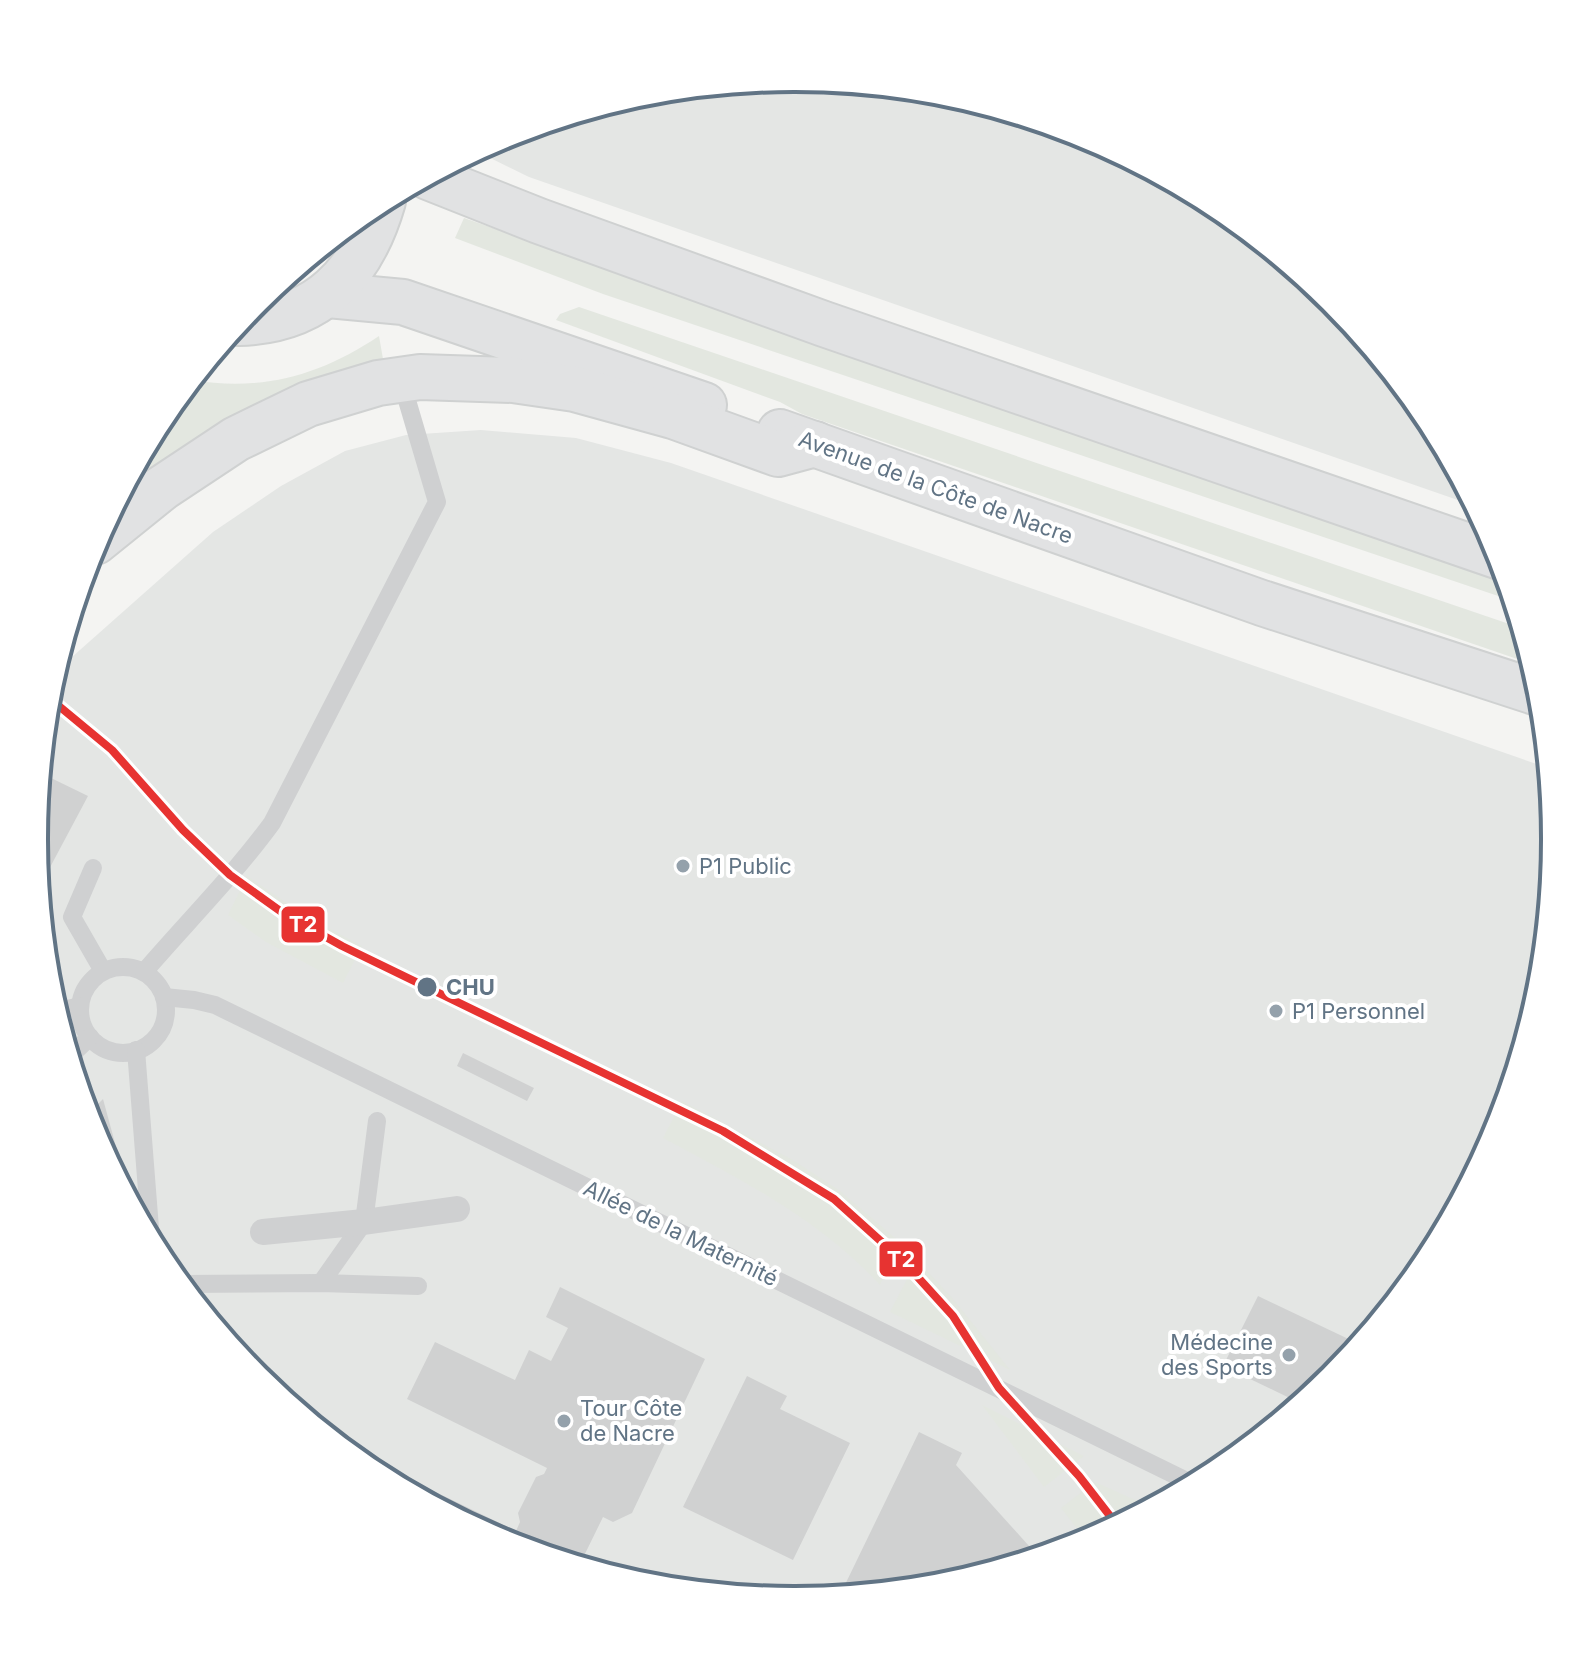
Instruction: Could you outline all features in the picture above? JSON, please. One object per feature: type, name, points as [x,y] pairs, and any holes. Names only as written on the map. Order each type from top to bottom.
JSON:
[{"type":"main road","points":[[441,182],[824,324],[1483,551]]},
{"type":"main road","points":[[257,322],[289,315],[328,295],[349,272],[375,222]]},
{"type":"main road","name":"Avenue de la Côte de Nacre","points":[[328,295],[403,302],[1262,603],[1526,689]]},
{"type":"main road","points":[[119,523],[162,488],[236,439],[308,404],[378,383],[420,377],[513,380],[575,389],[673,416],[778,454],[815,444]]},
{"type":"main road","points":[[1262,603],[1531,721]]},
{"type":"street","points":[[263,1232],[457,1209]]},
{"type":"lane","points":[[144,972],[244,861],[272,823],[437,502],[401,380]]},
{"type":"lane","points":[[93,868],[72,917],[103,971]]},
{"type":"lane","points":[[130,967],[144,972],[153,978],[164,997],[166,1010],[158,1035],[148,1045],[136,1050],[111,1051],[99,1046],[83,1028],[80,1006],[83,992],[91,980],[103,971],[130,967]]},
{"type":"lane","name":"Allée de la Maternité","points":[[164,997],[215,1005],[1180,1478]]},
{"type":"lane","points":[[68,1009],[80,1006]]},
{"type":"lane","points":[[78,1048],[90,1037]]},
{"type":"lane","points":[[136,1050],[149,1213]]},
{"type":"lane","points":[[321,1283],[364,1222],[377,1121]]},
{"type":"lane","points":[[195,1284],[418,1286]]},
{"type":"shaded area","points":[[794,92],[892,99],[988,118],[1034,132],[1125,169],[1168,193],[1209,218],[1287,278],[1356,347],[1387,385],[1415,424],[1460,501],[529,177],[490,158],[601,118],[697,99],[746,94]]},
{"type":"shaded area","points":[[464,218],[1493,578],[1500,597],[603,294],[455,238]]},
{"type":"shaded area","points":[[579,307],[1509,624],[1519,660],[802,414],[780,402],[556,320],[560,314]]},
{"type":"shaded area","points":[[379,336],[383,359],[280,397],[215,430],[143,475],[205,381],[267,382],[313,370]]},
{"type":"shaded area","points":[[481,430],[576,438],[671,463],[1537,764],[1541,839],[1535,936],[1516,1032],[1501,1079],[1464,1169],[1415,1254],[1356,1331],[1322,1367],[1287,1400],[1209,1460],[1125,1509],[1080,1529],[988,1560],[940,1571],[892,1579],[794,1586],[697,1579],[649,1571],[601,1560],[509,1529],[464,1509],[380,1460],[302,1400],[267,1367],[233,1331],[174,1254],[125,1169],[88,1079],[73,1032],[54,936],[48,839],[54,742],[70,659],[213,532],[281,486],[345,451],[406,435]]},
{"type":"shaded area","points":[[247,876],[306,916],[362,946],[343,983],[266,942],[228,915]]},
{"type":"shaded area","points":[[682,1101],[793,1160],[839,1190],[900,1242],[880,1285],[856,1261],[805,1220],[663,1138]]},
{"type":"shaded area","points":[[917,1260],[953,1299],[1010,1370],[890,1312]]},
{"type":"shaded area","points":[[982,1405],[1084,1456],[1044,1487]]},
{"type":"shaded area","points":[[1095,1482],[1139,1501],[1078,1530],[1061,1508]]},
{"type":"building","points":[[51,778],[88,796],[49,869]]},
{"type":"building","points":[[463,1053],[534,1088],[527,1101],[457,1066]]},
{"type":"building","points":[[103,1099],[118,1153],[105,1125],[97,1105]]},
{"type":"building","name":"Tour Côte de Nacre","points":[[560,1287],[705,1359],[632,1513],[613,1522],[603,1517],[584,1555],[509,1529],[420,1484],[516,1531],[520,1522],[518,1513],[536,1477],[544,1474],[547,1468],[407,1399],[435,1342],[515,1380],[529,1350],[551,1361],[568,1328],[546,1317]]},
{"type":"building","name":"Médecine des Sports","points":[[1258,1296],[1348,1339],[1289,1398],[1223,1366]]},
{"type":"building","points":[[747,1376],[787,1396],[780,1409],[850,1443],[793,1560],[683,1507]]},
{"type":"building","points":[[919,1432],[962,1453],[956,1465],[1030,1547],[940,1571],[845,1584]]},
{"type":"transit line","name":"T2","points":[[60,707],[112,750],[183,830],[230,875],[283,913],[342,946],[723,1131],[834,1199],[904,1262],[953,1316],[999,1388],[1079,1476],[1110,1516]]},
{"type":"place","name":"P1 Public","points":[[683,866]]},
{"type":"place","name":"CHU","points":[[427,987]]},
{"type":"place","name":"P1 Personnel","points":[[1276,1011]]},
{"type":"place","name":"Médecine des Sports","points":[[1289,1355]]},
{"type":"place","name":"Tour Côte de Nacre","points":[[564,1421]]}]
